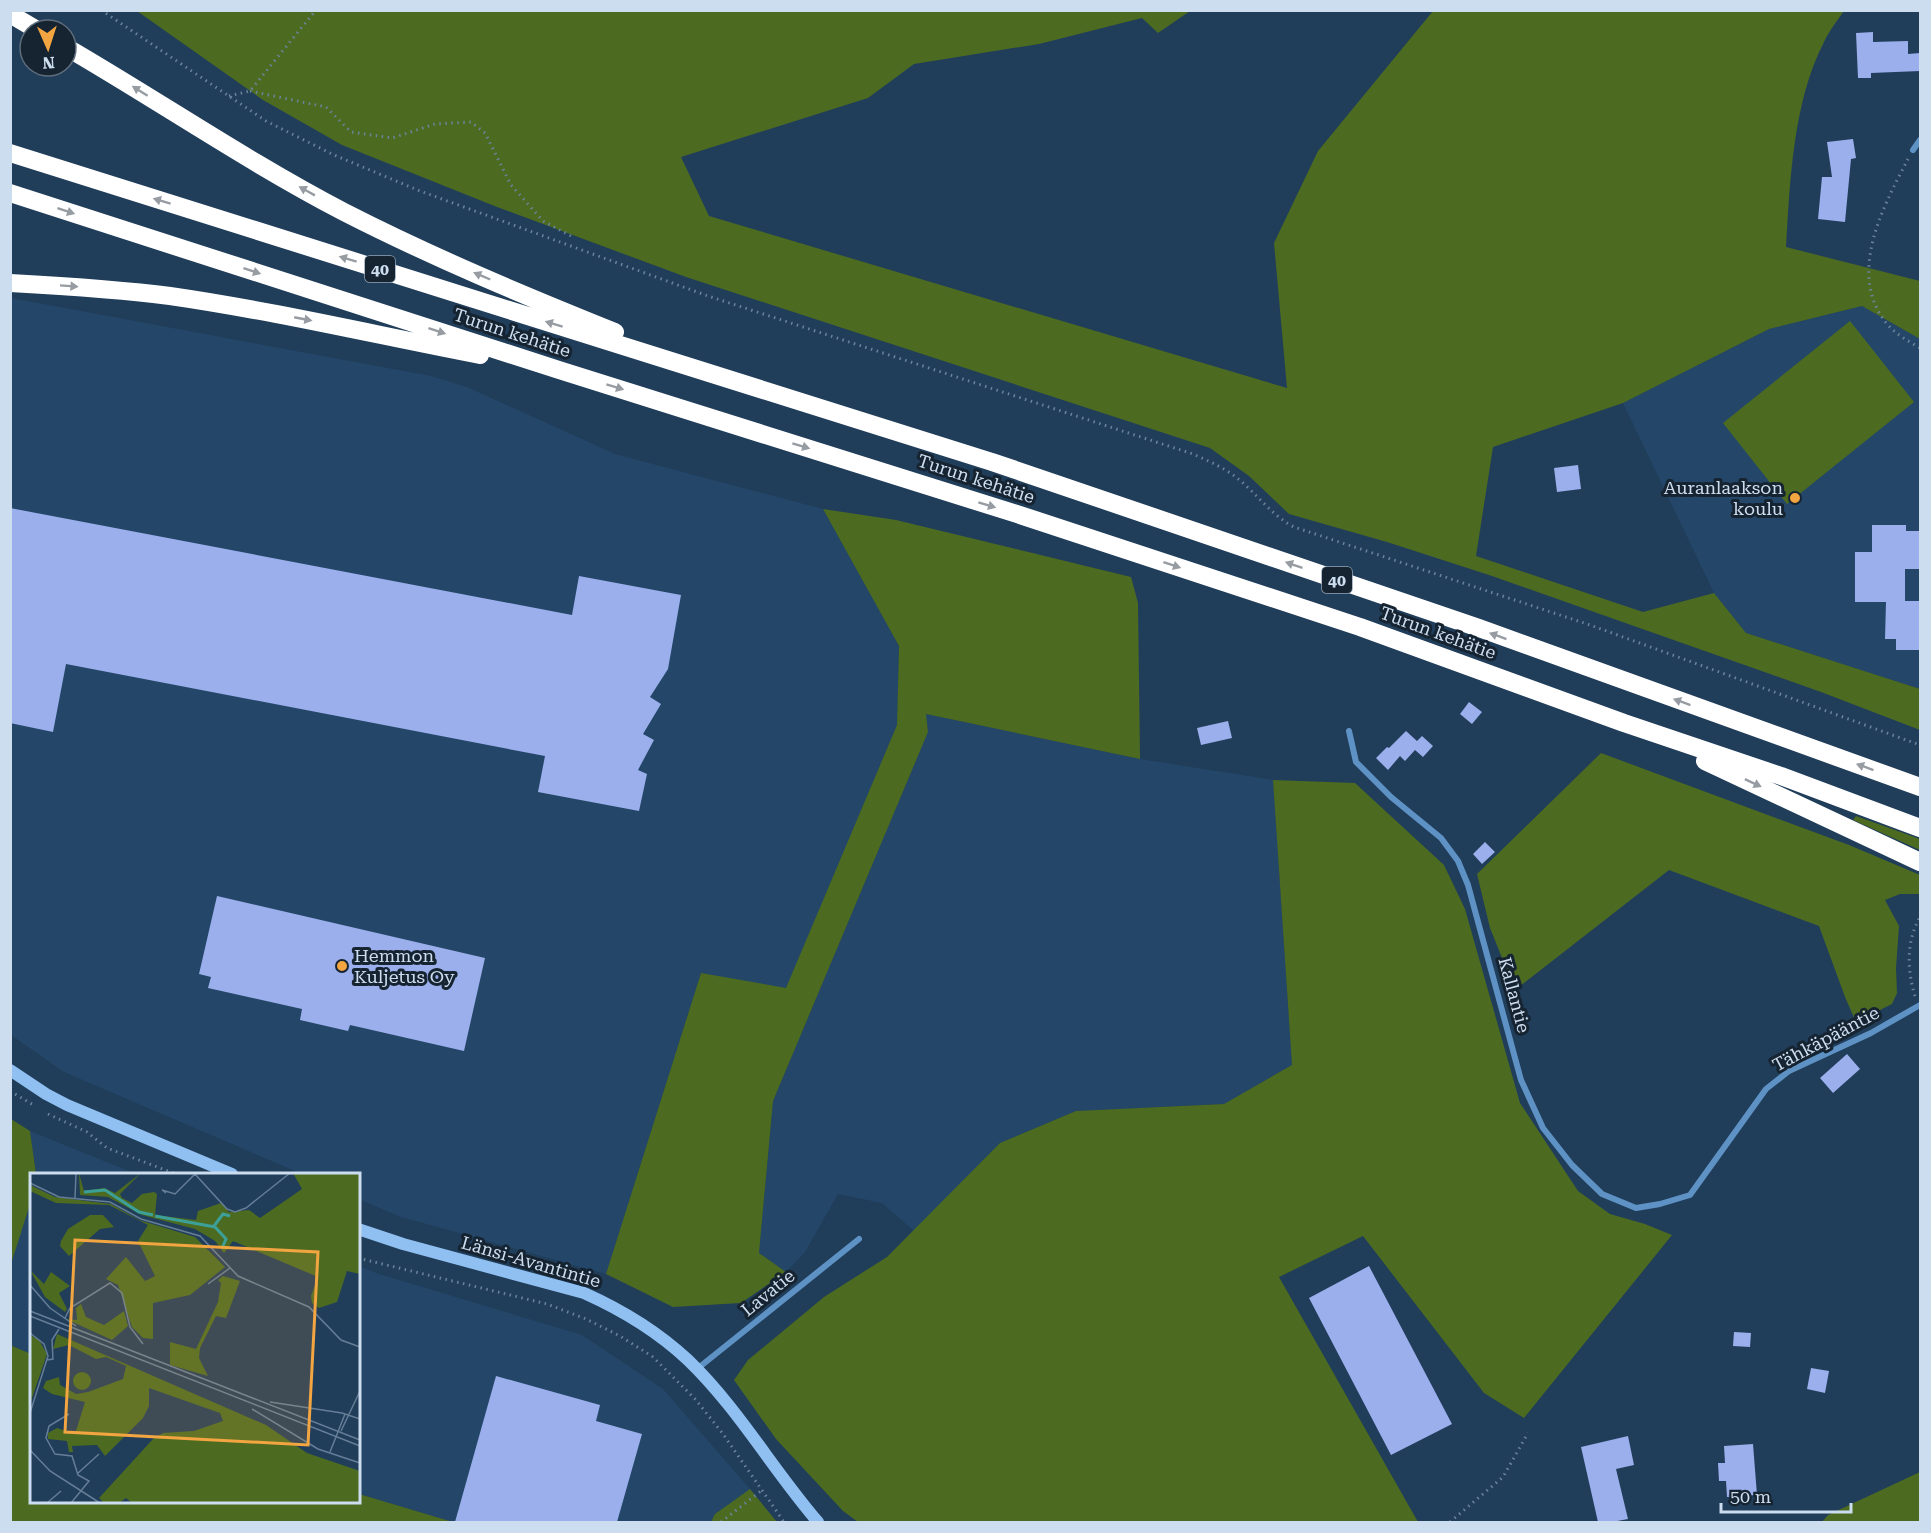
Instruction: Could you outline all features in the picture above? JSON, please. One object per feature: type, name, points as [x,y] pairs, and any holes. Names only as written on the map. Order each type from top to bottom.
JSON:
[{"type":"highway","points":[[78,54],[245,157],[344,212],[435,256],[750,387]]},
{"type":"highway","name":"Turun kehätie","points":[[10,153],[992,462],[1479,628],[1920,787]]},
{"type":"highway","name":"Turun kehätie","points":[[10,193],[559,370],[1017,514],[1327,616],[1624,723],[1781,776],[1920,828]]},
{"type":"highway","points":[[10,283],[170,296],[559,370]]},
{"type":"highway","points":[[1624,723],[1920,862]]},
{"type":"street","points":[[1913,150],[1920,140]]},
{"type":"street","name":"Kallantie","points":[[1349,732],[1356,762],[1390,797],[1441,838],[1458,861],[1468,885],[1521,1080],[1543,1128],[1572,1165],[1602,1194],[1636,1208],[1690,1195]]},
{"type":"street","name":"Tähkäpääntie","points":[[1690,1195],[1766,1089],[1789,1071],[1871,1033],[1919,1006]]},
{"type":"street","points":[[10,1070],[67,1105],[230,1173]]},
{"type":"street","name":"Länsi-Avantintie","points":[[360,1230],[403,1244],[584,1293],[647,1327],[696,1370],[739,1419],[779,1475],[818,1522]]},
{"type":"street","name":"Lavatie","points":[[696,1370],[859,1239]]},
{"type":"path","points":[[101,10],[266,121],[334,155],[420,191],[708,296],[1193,454],[1221,466],[1242,482],[1278,519],[1294,527],[1590,625],[1920,745]]},
{"type":"path","points":[[250,91],[316,10]]},
{"type":"path","points":[[229,96],[250,91],[326,107],[351,132],[392,138],[435,124],[471,122],[485,133],[511,185],[543,221],[571,236]]},
{"type":"path","points":[[1913,150],[1881,216],[1871,251],[1870,276],[1875,301],[1884,321],[1893,330],[1920,348]]},
{"type":"path","points":[[1919,1006],[1911,983],[1909,964],[1910,945],[1920,917]]},
{"type":"path","points":[[10,1092],[38,1108]]},
{"type":"path","points":[[48,1114],[87,1132],[108,1148],[173,1173]]},
{"type":"path","points":[[360,1258],[547,1304],[586,1319],[620,1336],[652,1357],[696,1400],[723,1434],[784,1522]]},
{"type":"path","points":[[1450,1522],[1503,1477],[1528,1433]]},
{"type":"path","points":[[721,1522],[761,1491]]},
{"type":"shaded area","points":[[11,298],[431,376],[467,387],[615,454],[823,509],[899,646],[897,725],[786,989],[701,973],[606,1274],[398,1216],[360,1199],[360,1173],[300,1173],[64,1072],[11,1035]]},
{"type":"shaded area","name":"Auranlaakson koulu","points":[[1862,306],[1920,339],[1920,689],[1746,633],[1714,593],[1623,403],[1769,329]]},
{"type":"shaded area","points":[[926,714],[1140,759],[1273,780],[1292,1065],[1224,1104],[1076,1111],[1000,1143],[914,1231],[882,1203],[838,1194],[805,1252],[786,1272],[759,1253],[773,1101],[928,732]]},
{"type":"shaded area","points":[[30,1131],[134,1173],[36,1173]]},
{"type":"shaded area","points":[[30,1204],[30,1353],[11,1345],[10,1264]]},
{"type":"shaded area","points":[[360,1267],[582,1335],[663,1389],[750,1489],[715,1514],[711,1522],[453,1522],[360,1494]]},
{"type":"green space","points":[[137,11],[1190,11],[1158,33],[1142,18],[1039,44],[914,64],[868,98],[681,157],[709,216],[1287,388],[1274,243],[1318,151],[1433,11],[1844,11],[1824,42],[1814,65],[1799,116],[1789,196],[1786,247],[1920,281],[1920,339],[1862,306],[1769,329],[1623,403],[1493,447],[1476,556],[1643,612],[1714,593],[1746,633],[1920,689],[1920,730],[1821,692],[1492,576],[1387,542],[1289,514],[1249,476],[1210,448],[686,277],[497,207],[342,145],[263,100]]},
{"type":"green space","points":[[1850,321],[1914,402],[1787,504],[1723,423]]},
{"type":"green space","points":[[823,509],[896,520],[1131,577],[1138,603],[1140,759],[926,714],[928,732],[773,1101],[759,1253],[786,1272],[741,1303],[673,1307],[606,1274],[701,973],[786,988],[897,725],[899,646]]},
{"type":"green space","points":[[1601,753],[1849,845],[1920,875],[1920,894],[1900,894],[1885,900],[1899,926],[1897,993],[1892,1004],[1856,1022],[1819,926],[1669,870],[1515,990],[1490,928],[1477,874]]},
{"type":"green space","points":[[1273,780],[1355,783],[1444,865],[1465,909],[1520,1103],[1578,1191],[1610,1214],[1672,1235],[1524,1418],[1484,1393],[1363,1236],[1279,1277],[1418,1522],[858,1522],[843,1511],[776,1439],[734,1380],[748,1360],[824,1297],[887,1257],[1000,1143],[1076,1111],[1224,1104],[1292,1065]]},
{"type":"green space","points":[[1856,816],[1920,839],[1920,850],[1853,820]]},
{"type":"green space","points":[[11,1119],[30,1131],[36,1173],[30,1173],[30,1204],[11,1264]]},
{"type":"green space","points":[[10,1345],[30,1354],[30,1503],[360,1503],[360,1494],[453,1522],[11,1522]]},
{"type":"green space","points":[[1920,1472],[1920,1522],[1822,1522],[1828,1515]]},
{"type":"green space","points":[[750,1489],[777,1522],[711,1522],[715,1514]]},
{"type":"building","points":[[1873,32],[1873,42],[1908,41],[1908,54],[1920,53],[1920,71],[1871,73],[1871,78],[1858,78],[1856,33]]},
{"type":"building","points":[[1853,139],[1856,158],[1851,159],[1845,222],[1818,219],[1822,177],[1832,177],[1827,142]]},
{"type":"building","points":[[1578,465],[1581,489],[1557,492],[1554,468]]},
{"type":"building","points":[[10,508],[572,615],[579,576],[681,595],[668,669],[650,697],[661,704],[643,734],[654,740],[638,770],[647,774],[639,811],[538,792],[545,756],[66,664],[53,732],[10,723]]},
{"type":"building","points":[[1872,525],[1906,525],[1906,531],[1920,531],[1920,569],[1905,569],[1905,601],[1919,601],[1920,650],[1896,650],[1896,639],[1885,639],[1886,602],[1855,602],[1855,552],[1872,552]]},
{"type":"building","points":[[1469,702],[1482,712],[1472,724],[1460,714]]},
{"type":"building","points":[[1228,721],[1232,738],[1201,745],[1197,728]]},
{"type":"building","points":[[1406,731],[1417,741],[1422,736],[1433,746],[1423,757],[1415,750],[1405,761],[1400,756],[1388,770],[1376,758]]},
{"type":"building","points":[[1485,842],[1495,852],[1482,864],[1473,854]]},
{"type":"building","name":"Hemmon Kuljetus Oy","points":[[217,896],[485,958],[464,1051],[350,1025],[348,1031],[300,1020],[302,1009],[208,988],[211,977],[199,974]]},
{"type":"building","points":[[1847,1054],[1860,1069],[1833,1093],[1820,1078]]},
{"type":"building","points":[[1369,1266],[1452,1424],[1391,1455],[1309,1298]]},
{"type":"building","points":[[1734,1332],[1751,1333],[1750,1347],[1733,1346]]},
{"type":"building","points":[[1811,1368],[1829,1371],[1825,1393],[1807,1389]]},
{"type":"building","points":[[496,1376],[600,1405],[596,1421],[642,1434],[617,1522],[455,1522]]},
{"type":"building","points":[[1628,1436],[1634,1465],[1616,1469],[1628,1519],[1598,1522],[1581,1447]]},
{"type":"building","points":[[1753,1444],[1757,1495],[1727,1497],[1726,1481],[1719,1481],[1718,1463],[1725,1463],[1724,1446]]},
{"type":"place","name":"Auranlaakson koulu","points":[[1795,498]]},
{"type":"place","name":"Hemmon Kuljetus Oy","points":[[342,966]]}]
